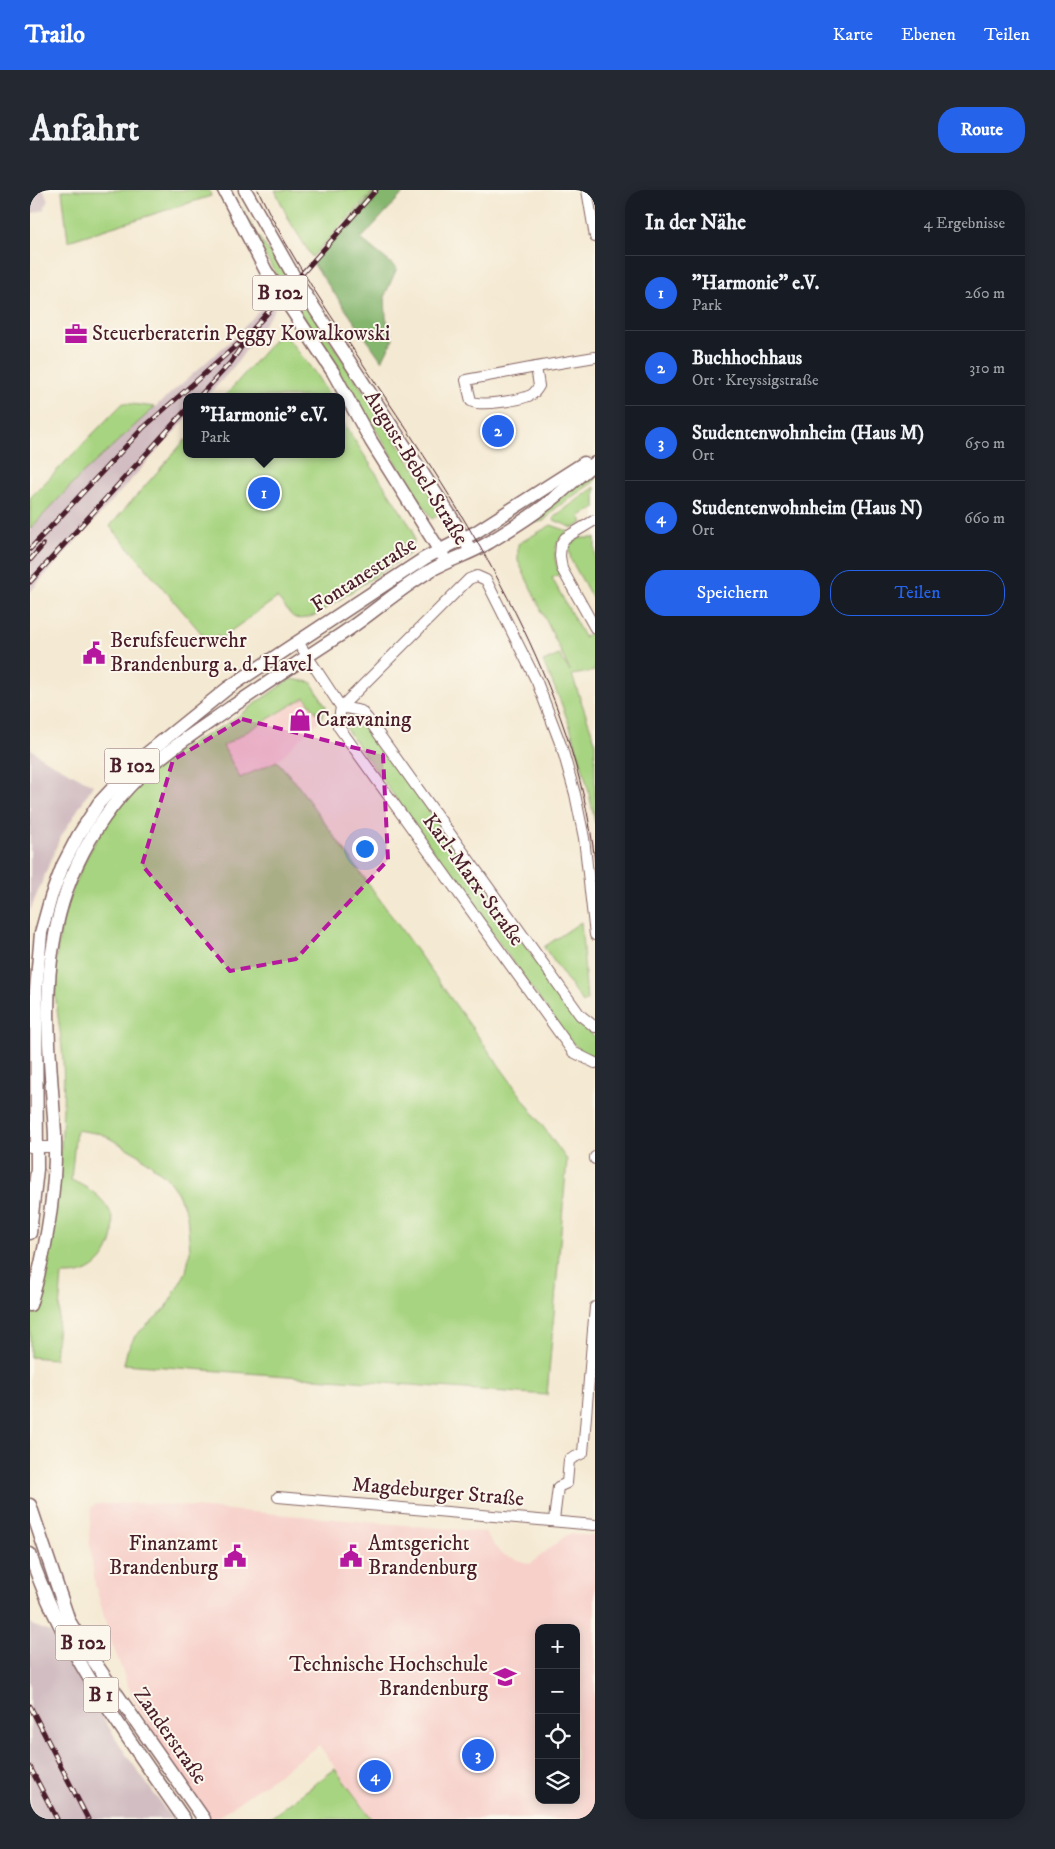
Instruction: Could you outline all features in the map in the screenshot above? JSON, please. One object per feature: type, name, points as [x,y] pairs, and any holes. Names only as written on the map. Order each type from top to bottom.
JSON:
[{"type":"main road","name":"August-Bebel-Straße","points":[[224,190],[266,271],[333,372],[345,393]]},
{"type":"main road","name":"August-Bebel-Straße","points":[[245,190],[296,280],[445,506],[472,552],[447,562],[371,441],[345,394]]},
{"type":"main road","name":"Fontanestraße","points":[[30,1233],[34,1147],[38,956],[51,897],[70,851],[99,804],[140,759],[228,688],[440,550],[464,539],[595,457]]},
{"type":"main road","points":[[472,552],[546,505],[571,481],[595,463]]},
{"type":"main road","name":"Fontanestraße","points":[[30,1305],[45,1246],[54,1148],[49,1047],[50,962],[62,905],[84,851],[112,808],[156,761],[355,625],[384,600],[447,562]]},
{"type":"main road","name":"Zanderstraße","points":[[30,1505],[40,1540],[69,1621],[145,1736],[204,1819]]},
{"type":"main road","name":"Zanderstraße","points":[[30,1554],[60,1623],[82,1666],[124,1732],[184,1819]]},
{"type":"street","points":[[587,190],[595,237]]},
{"type":"street","points":[[536,367],[539,386],[530,396],[485,404],[476,404],[471,401],[466,380],[536,367],[595,357]]},
{"type":"street","points":[[595,520],[565,538],[561,544],[560,556],[562,569],[595,628]]},
{"type":"street","points":[[298,642],[341,707],[469,579],[477,576],[486,580],[537,682],[562,748],[575,794],[584,838],[595,935]]},
{"type":"street","name":"Karl-Marx-Straße","points":[[595,1027],[580,1015],[368,719],[361,711],[341,707],[338,726],[573,1052],[595,1063]]},
{"type":"street","points":[[34,1147],[54,1148]]},
{"type":"street","points":[[554,1520],[558,1487],[567,1483],[568,1460],[583,1454],[595,1307]]},
{"type":"street","name":"Magdeburger Straße","points":[[278,1497],[595,1525]]},
{"type":"highlighted area","points":[[242,719],[383,755],[388,860],[296,959],[230,971],[142,865],[173,760]]},
{"type":"shaded area","points":[[30,190],[44,190],[48,201],[43,210],[30,214]]},
{"type":"shaded area","points":[[269,300],[275,309],[236,364],[211,393],[183,393],[183,422],[30,592],[30,529],[81,475],[234,338]]},
{"type":"shaded area","points":[[305,697],[321,719],[277,761],[240,778],[223,746]]},
{"type":"shaded area","points":[[30,748],[42,758],[93,785],[59,840],[30,911]]},
{"type":"shaded area","points":[[149,1503],[485,1532],[501,1554],[530,1564],[568,1534],[595,1536],[595,1819],[372,1819],[319,1745],[215,1819],[209,1817],[164,1755],[156,1735],[135,1704],[111,1641],[95,1585],[89,1539],[91,1508],[95,1504]]},
{"type":"shaded area","points":[[30,1622],[32,1625],[50,1632],[125,1753],[172,1819],[30,1819]]},
{"type":"green space","points":[[62,190],[209,190],[211,196],[68,241]]},
{"type":"green space","points":[[275,190],[374,190],[312,257],[289,220]]},
{"type":"green space","points":[[376,190],[406,190],[361,239],[397,268],[385,295],[386,317],[393,339],[382,361],[312,262]]},
{"type":"green space","points":[[241,207],[260,239],[292,282],[285,290],[239,209]]},
{"type":"green space","points":[[294,286],[443,512],[432,519],[287,293]]},
{"type":"green space","points":[[282,331],[315,373],[328,393],[228,393]]},
{"type":"green space","points":[[123,403],[155,407],[81,475],[30,529],[30,498]]},
{"type":"green space","points":[[345,426],[413,530],[414,541],[409,554],[316,615],[301,619],[293,617],[277,598],[221,638],[218,635],[208,641],[110,526],[183,442],[183,458],[345,458]]},
{"type":"green space","points":[[595,469],[595,481],[556,508],[544,521],[532,523]]},
{"type":"green space","points":[[595,487],[595,508],[580,516],[583,523],[573,528],[554,520],[554,517]]},
{"type":"green space","points":[[551,525],[568,531],[559,541],[555,551],[560,574],[552,578],[584,637],[591,633],[595,638],[595,671],[572,675],[595,741],[595,823],[575,741],[543,662],[559,655],[570,671],[518,561],[518,544]]},
{"type":"green space","points":[[580,538],[595,538],[595,603],[571,560],[569,549],[571,544]]},
{"type":"green space","points":[[290,679],[311,682],[326,706],[321,719],[305,697],[223,746],[240,778],[277,761],[296,783],[567,1160],[547,1395],[124,1364],[127,1351],[135,1336],[166,1308],[186,1272],[190,1251],[187,1214],[177,1192],[166,1177],[139,1155],[102,1134],[76,1130],[71,1180],[91,1191],[108,1208],[112,1216],[113,1235],[106,1253],[93,1268],[80,1274],[62,1275],[55,1359],[30,1357],[30,1330],[51,1225],[62,1132],[64,1091],[55,975],[58,944],[65,913],[75,883],[89,853],[106,825],[125,799],[147,776],[171,756],[225,725]]},
{"type":"green space","points":[[354,714],[364,720],[582,1025],[595,1037],[594,1056],[582,1052],[566,1036],[347,730],[345,725],[346,719]]},
{"type":"green space","points":[[581,922],[587,1000],[583,1003],[544,947]]},
{"type":"green space","points":[[335,1769],[372,1819],[269,1819]]},
{"type":"tram line","points":[[258,190],[285,241],[315,291],[450,497],[484,554],[515,612],[543,672],[566,733],[584,796],[595,861]]},
{"type":"railway","points":[[203,393],[231,362],[254,328],[376,190]]},
{"type":"railway","points":[[30,549],[143,428],[238,344]]},
{"type":"railway","points":[[30,582],[183,413]]},
{"type":"railway","points":[[30,560],[43,545]]},
{"type":"railway","points":[[30,1706],[88,1819]]},
{"type":"railway","points":[[30,1767],[57,1819]]},
{"type":"place","name":"Steuerberaterin Peggy Kowalkowski","points":[[76,334]]},
{"type":"place","name":"Buchhochhaus","points":[[498,431]]},
{"type":"place","name":"\"Harmonie\" e.V.","points":[[264,493]]},
{"type":"place","name":"Berufsfeuerwehr Brandenburg a. d. Havel","points":[[94,653]]},
{"type":"place","name":"Caravaning","points":[[300,720]]},
{"type":"place","name":"Finanzamt Brandenburg","points":[[235,1556]]},
{"type":"place","name":"Amtsgericht Brandenburg","points":[[351,1556]]},
{"type":"place","name":"Technische Hochschule Brandenburg","points":[[505,1677]]},
{"type":"place","name":"Studentenwohnheim (Haus M)","points":[[478,1755]]},
{"type":"place","name":"Studentenwohnheim (Haus N)","points":[[375,1776]]}]
